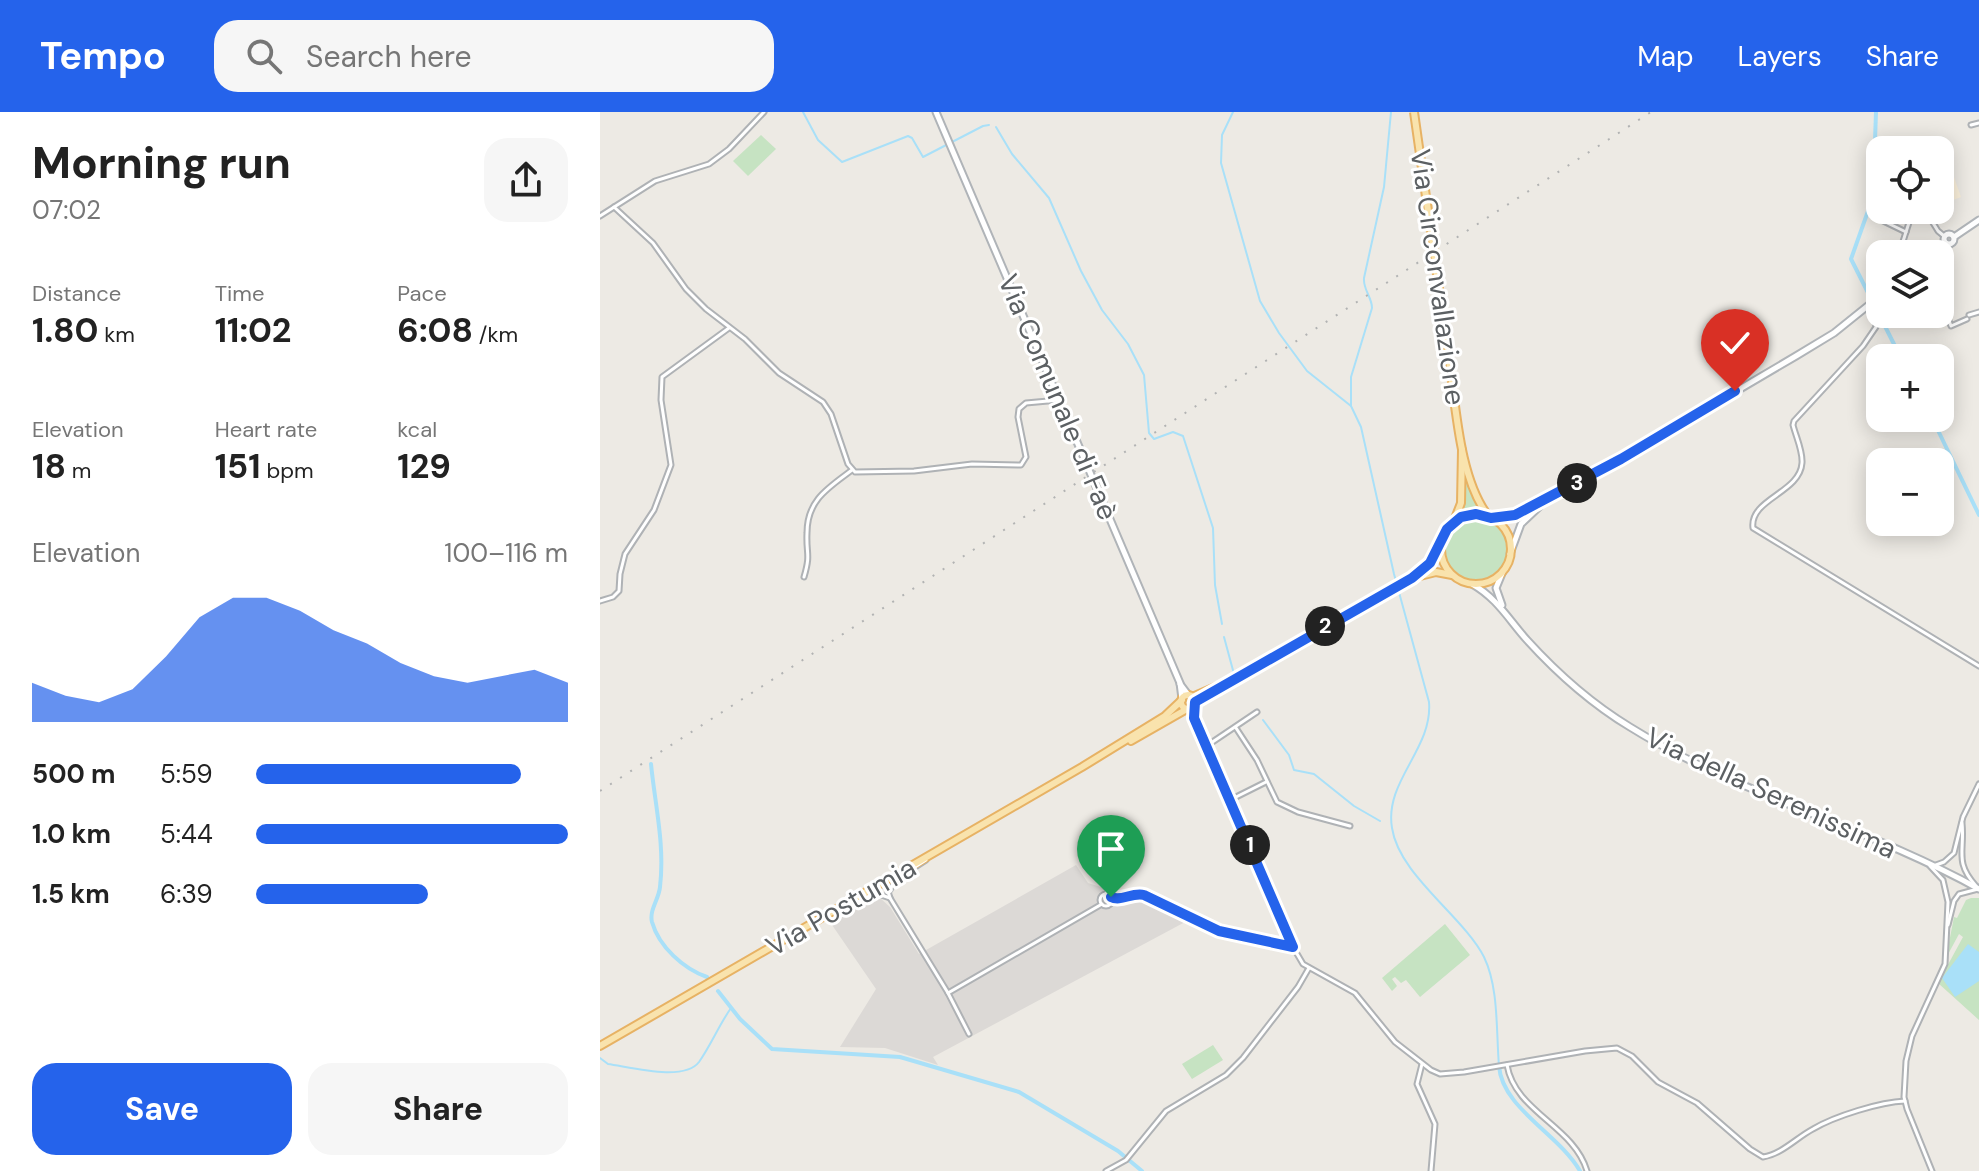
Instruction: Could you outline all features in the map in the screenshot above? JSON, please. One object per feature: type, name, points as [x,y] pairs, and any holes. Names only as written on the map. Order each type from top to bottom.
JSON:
[{"type":"main road","name":"Via Comunale di Faè","points":[[936,112],[1189,702]]},
{"type":"main road","name":"Via Circonvallazione","points":[[1414,112],[1462,442],[1475,491],[1490,517]]},
{"type":"main road","points":[[1953,240],[1979,220]]},
{"type":"main road","points":[[1503,571],[1488,582],[1472,584],[1452,575],[1444,565],[1441,544],[1447,529],[1469,515],[1515,515],[1554,496],[1834,333],[1866,307]]},
{"type":"main road","name":"Via Circonvallazione","points":[[1454,522],[1461,503],[1462,442]]},
{"type":"main road","points":[[1506,613],[1497,594],[1497,583],[1521,524],[1554,496]]},
{"type":"main road","points":[[1490,517],[1507,534],[1510,554]]},
{"type":"main road","name":"Via Postumia","points":[[1412,578],[1430,563],[1441,544]]},
{"type":"main road","name":"Via Postumia","points":[[600,1046],[932,855],[1189,702],[1396,586],[1436,572],[1452,575]]},
{"type":"main road","name":"Via della Serenissima","points":[[1472,584],[1491,596],[1550,665],[1606,711],[1643,735],[1691,760],[1979,889]]},
{"type":"street","points":[[600,216],[655,181],[709,164],[729,149],[764,112]]},
{"type":"street","points":[[1971,125],[1979,123]]},
{"type":"street","points":[[614,207],[653,243],[696,300],[779,373],[823,402],[852,470]]},
{"type":"street","points":[[1890,224],[1906,232]]},
{"type":"street","points":[[1903,240],[1909,224]]},
{"type":"street","points":[[1934,224],[1945,240]]},
{"type":"street","points":[[1954,324],[1979,312]]},
{"type":"street","points":[[600,601],[613,597],[619,591],[625,554],[654,510],[669,470],[670,447],[661,400],[662,377],[730,327]]},
{"type":"street","points":[[1875,328],[1863,346],[1794,421],[1801,469],[1792,483],[1756,513],[1753,528],[1979,666]]},
{"type":"street","points":[[804,577],[809,563],[807,533],[813,504],[852,470],[873,473],[972,464],[1021,465],[1026,457],[1019,409],[1026,403],[1059,400]]},
{"type":"street","points":[[1189,702],[1303,964],[1355,993],[1395,1042],[1422,1064],[1440,1074],[1607,1047],[1625,1051],[1658,1082],[1697,1103],[1763,1157],[1776,1153],[1827,1122],[1905,1101]]},
{"type":"street","points":[[1208,745],[1257,712]]},
{"type":"street","points":[[1236,728],[1257,760],[1279,804],[1350,826]]},
{"type":"street","points":[[1230,800],[1266,782]]},
{"type":"street","points":[[1929,866],[1951,857],[1979,784]]},
{"type":"street","points":[[1947,928],[1959,894],[1979,889],[1966,875],[1961,859],[1962,823]]},
{"type":"street","points":[[890,898],[890,889],[895,880],[923,864],[932,855]]},
{"type":"street","points":[[1929,866],[1943,880],[1946,888],[1945,964],[1922,1010],[1909,1046],[1905,1101],[1932,1171]]},
{"type":"street","points":[[882,884],[948,993],[969,1034]]},
{"type":"street","points":[[832,912],[845,910],[875,893],[890,898]]},
{"type":"street","points":[[948,993],[1102,904],[1107,906],[1112,900],[1137,893],[1219,931],[1293,947]]},
{"type":"street","points":[[1102,904],[1102,895],[1108,894],[1112,900]]},
{"type":"street","points":[[1106,1171],[1128,1158],[1166,1111],[1226,1075],[1243,1058],[1291,997],[1309,968]]},
{"type":"street","points":[[1422,1064],[1417,1084],[1435,1124],[1431,1171]]},
{"type":"street","points":[[1505,1065],[1514,1090],[1569,1141],[1587,1171]]},
{"type":"shaded area","points":[[1954,177],[1961,197],[1954,200]]},
{"type":"shaded area","points":[[1076,865],[1088,883],[1142,900],[1187,921],[933,1057],[938,1065],[885,1048],[840,1047],[876,989],[830,922],[871,898],[879,897],[890,907],[919,954]]},
{"type":"green space","points":[[761,135],[776,149],[748,176],[733,161]]},
{"type":"green space","points":[[1463,456],[1482,511],[1461,514]]},
{"type":"green space","points":[[1470,518],[1482,518],[1498,527],[1505,537],[1505,561],[1498,571],[1482,580],[1470,580],[1450,566],[1445,555],[1445,543],[1459,523]]},
{"type":"green space","points":[[1979,898],[1979,1020],[1938,983],[1963,937],[1959,934],[1946,958],[1954,917],[1957,918],[1966,900]]},
{"type":"green space","points":[[1445,924],[1470,955],[1420,997],[1406,980],[1401,983],[1395,977],[1392,979],[1397,986],[1392,991],[1382,978]]},
{"type":"green space","points":[[1213,1045],[1223,1060],[1192,1079],[1182,1064]]},
{"type":"water","points":[[1968,944],[1979,952],[1979,981],[1955,997],[1942,978]]},
{"type":"waterway","points":[[803,112],[818,140],[842,162],[908,136],[923,157],[989,125]]},
{"type":"waterway","points":[[1233,112],[1222,135],[1221,163],[1260,301],[1307,371],[1351,406],[1361,427],[1394,574],[1429,702],[1424,735],[1395,795],[1391,811],[1392,828],[1406,862],[1462,926],[1484,957],[1495,996],[1499,1066]]},
{"type":"waterway","points":[[1351,406],[1351,377],[1372,308],[1364,278],[1384,187],[1391,112]]},
{"type":"waterway","points":[[1876,112],[1873,197],[1851,259],[1894,344]]},
{"type":"waterway","points":[[996,127],[1012,154],[1049,198],[1081,271],[1144,375],[1149,433],[1154,439],[1173,432],[1183,436],[1213,528],[1215,585],[1222,624]]},
{"type":"waterway","points":[[1939,432],[1979,515]]},
{"type":"waterway","points":[[1224,637],[1234,674]]},
{"type":"waterway","points":[[1263,720],[1289,755],[1294,770],[1314,774],[1354,806],[1380,821]]},
{"type":"waterway","points":[[651,764],[661,856],[660,887],[652,922],[660,940],[674,956],[707,977]]},
{"type":"waterway","points":[[718,991],[740,1019],[772,1049],[900,1057],[1019,1092],[1118,1151],[1142,1171]]},
{"type":"waterway","points":[[600,1058],[608,1064],[656,1072],[692,1068],[699,1062],[731,1008]]},
{"type":"waterway","points":[[1499,1066],[1502,1081],[1520,1108],[1559,1145],[1580,1171]]},
{"type":"railway","points":[[600,791],[1651,112]]},
{"type":"route","points":[[1111,897],[1120,899],[1137,893],[1219,931],[1293,947],[1194,718],[1195,702],[1412,578],[1430,563],[1447,529],[1461,517],[1476,514],[1504,518],[1515,515],[1621,459],[1735,391]]}]
